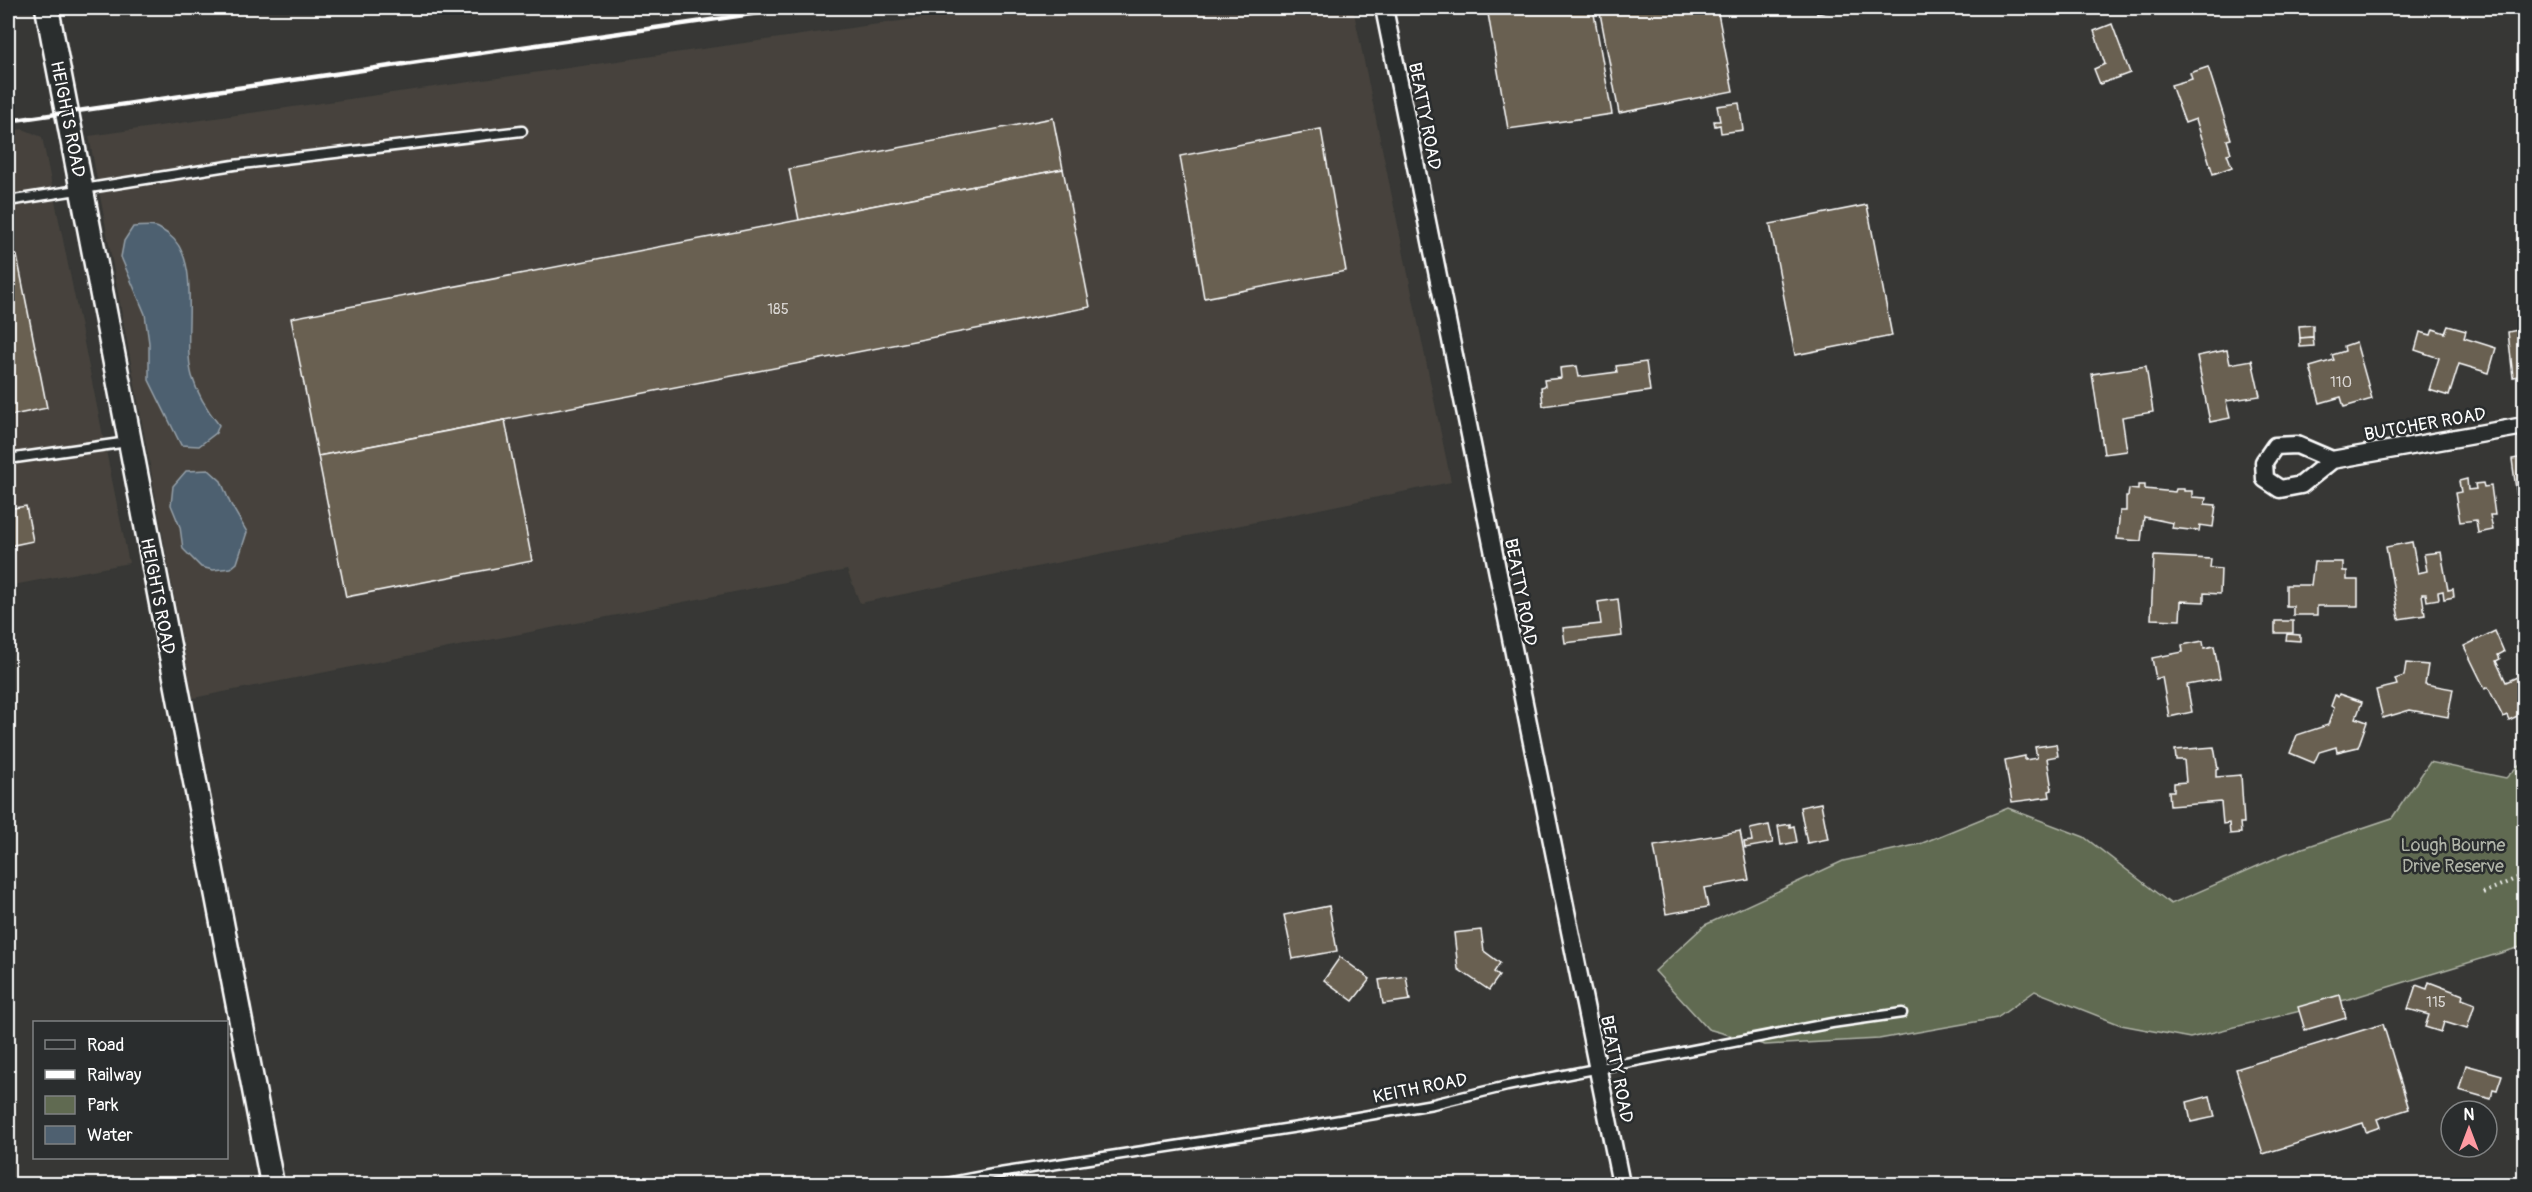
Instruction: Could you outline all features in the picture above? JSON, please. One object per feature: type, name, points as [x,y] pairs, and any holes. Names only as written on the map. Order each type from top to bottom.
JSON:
[{"type":"street","name":"HEIGHTS ROAD","points":[[47,8],[128,442],[272,1185]]},
{"type":"street","name":"BEATTY ROAD","points":[[1384,8],[1621,1185]]},
{"type":"street","name":"BUTCHER ROAD","points":[[2332,460],[2524,426]]},
{"type":"lane","points":[[8,201],[234,165],[522,131]]},
{"type":"lane","points":[[8,459],[128,442]]},
{"type":"lane","name":"KEITH ROAD","points":[[942,1185],[1004,1172],[1434,1104],[1507,1086],[1832,1023],[1902,1013]]},
{"type":"path","points":[[2483,893],[2524,875]]},
{"type":"shaded area","points":[[992,8],[1353,8],[1451,482],[860,603],[847,570],[193,698],[89,136]]},
{"type":"shaded area","points":[[23,129],[42,137],[129,563],[8,586],[8,131]]},
{"type":"green space","name":"Lough Bourne Drive Reserve","points":[[2524,760],[2524,946],[2349,999],[2190,1038],[2121,1025],[2035,991],[1997,1018],[1879,1039],[1765,1045],[1708,1029],[1655,971],[1705,925],[1843,861],[1920,844],[2008,808],[2084,837],[2171,904],[2285,854],[2392,818],[2430,762],[2506,778]]},
{"type":"water","points":[[153,226],[168,234],[179,246],[185,262],[189,280],[189,359],[192,376],[203,402],[219,425],[216,433],[199,446],[181,445],[149,380],[149,343],[145,314],[121,257],[124,241],[133,227]]},
{"type":"water","points":[[209,470],[221,481],[230,503],[247,532],[237,563],[231,568],[213,570],[201,567],[183,549],[180,527],[171,505],[173,486],[186,471]]},
{"type":"building","points":[[1487,8],[1593,8],[1612,114],[1508,129]]},
{"type":"building","points":[[1599,8],[1717,8],[1733,91],[1619,113]]},
{"type":"building","points":[[1816,8],[1839,8],[1839,9],[1817,14]]},
{"type":"building","points":[[2112,24],[2130,73],[2100,84],[2094,69],[2105,64],[2094,31]]},
{"type":"building","points":[[2208,67],[2231,139],[2227,140],[2231,153],[2227,154],[2232,167],[2213,174],[2196,119],[2185,123],[2171,85],[2192,79],[2190,73]]},
{"type":"building","points":[[1739,103],[1743,130],[1721,133],[1720,125],[1715,126],[1714,121],[1720,121],[1717,106]]},
{"type":"building","points":[[1053,118],[1063,169],[799,220],[789,169]]},
{"type":"building","points":[[1321,129],[1346,271],[1204,298],[1180,156]]},
{"type":"building","points":[[1063,169],[1090,307],[318,456],[291,318]]},
{"type":"building","points":[[1867,205],[1892,336],[1795,355],[1770,224]]},
{"type":"building","points":[[17,256],[47,408],[8,416],[8,258]]},
{"type":"building","points":[[2313,325],[2313,337],[2300,338],[2299,326]]},
{"type":"building","points":[[2448,326],[2466,331],[2464,338],[2496,348],[2489,373],[2459,364],[2449,396],[2429,390],[2439,358],[2415,350],[2420,332],[2431,335],[2433,329],[2445,333]]},
{"type":"building","points":[[2522,329],[2524,375],[2513,377],[2508,332]]},
{"type":"building","points":[[2313,337],[2314,346],[2300,347],[2300,338]]},
{"type":"building","points":[[2356,342],[2372,399],[2344,407],[2341,397],[2320,403],[2310,367],[2334,360],[2332,355],[2345,351],[2344,346]]},
{"type":"building","points":[[2227,350],[2230,364],[2252,360],[2260,396],[2226,401],[2230,418],[2210,422],[2197,356]]},
{"type":"building","points":[[1646,362],[1650,391],[1543,406],[1541,387],[1545,386],[1544,380],[1561,378],[1560,368],[1577,366],[1579,377],[1617,372],[1616,366]]},
{"type":"building","points":[[2146,366],[2153,412],[2122,417],[2127,451],[2104,454],[2092,374]]},
{"type":"building","points":[[505,420],[532,561],[346,597],[318,456]]},
{"type":"building","points":[[2524,457],[2524,518],[2520,519],[2512,459]]},
{"type":"building","points":[[2467,479],[2468,490],[2476,489],[2475,484],[2483,483],[2484,487],[2491,486],[2495,515],[2490,515],[2493,530],[2478,533],[2476,520],[2460,522],[2455,493],[2461,492],[2459,481]]},
{"type":"building","points":[[2138,485],[2145,485],[2145,489],[2175,492],[2176,489],[2184,489],[2184,491],[2192,491],[2192,497],[2206,498],[2205,504],[2216,505],[2213,527],[2200,525],[2199,531],[2172,528],[2173,523],[2144,517],[2141,541],[2117,539],[2120,511],[2126,511],[2126,496],[2128,496],[2129,489],[2138,490]]},
{"type":"building","points":[[26,506],[33,541],[9,546],[8,509]]},
{"type":"building","points":[[2412,542],[2418,573],[2427,571],[2424,554],[2441,552],[2448,590],[2453,589],[2454,597],[2444,599],[2443,591],[2438,592],[2439,599],[2427,601],[2426,594],[2422,594],[2425,615],[2399,619],[2386,547]]},
{"type":"building","points":[[2154,556],[2211,559],[2210,568],[2221,569],[2220,594],[2204,593],[2204,602],[2181,601],[2180,620],[2151,619]]},
{"type":"building","points":[[2314,562],[2343,562],[2343,571],[2347,571],[2347,580],[2358,580],[2358,606],[2317,606],[2317,615],[2293,615],[2293,606],[2286,606],[2286,585],[2311,585]]},
{"type":"building","points":[[1618,599],[1622,636],[1565,643],[1563,628],[1601,624],[1598,602]]},
{"type":"building","points":[[2275,621],[2293,621],[2293,633],[2275,633]]},
{"type":"building","points":[[2495,631],[2504,652],[2498,655],[2500,659],[2496,661],[2506,682],[2524,674],[2524,713],[2509,720],[2507,715],[2503,717],[2488,687],[2485,689],[2464,646]]},
{"type":"building","points":[[2287,634],[2300,635],[2300,641],[2286,640]]},
{"type":"building","points":[[2203,641],[2204,648],[2214,646],[2220,679],[2187,685],[2192,712],[2169,717],[2162,677],[2156,679],[2152,658],[2183,652],[2182,645]]},
{"type":"building","points":[[2406,663],[2428,665],[2425,684],[2453,689],[2448,717],[2410,710],[2383,718],[2376,690],[2397,685],[2395,679],[2404,676]]},
{"type":"building","points":[[2339,694],[2362,702],[2356,718],[2367,722],[2358,747],[2337,752],[2336,747],[2319,752],[2314,763],[2290,753],[2297,735],[2328,725],[2334,708],[2331,706],[2335,695],[2338,697]]},
{"type":"building","points":[[2056,744],[2058,756],[2047,758],[2052,790],[2049,791],[2050,797],[2012,802],[2005,760],[2025,756],[2025,760],[2037,758],[2035,747]]},
{"type":"building","points":[[2214,747],[2218,769],[2216,777],[2241,775],[2244,823],[2240,823],[2241,833],[2230,834],[2229,823],[2223,824],[2221,802],[2170,806],[2169,791],[2174,791],[2174,783],[2186,782],[2184,760],[2176,760],[2175,750]]},
{"type":"building","points":[[1821,803],[1828,839],[1807,843],[1800,807]]},
{"type":"building","points":[[1790,824],[1790,827],[1794,826],[1797,842],[1781,845],[1778,826]]},
{"type":"building","points":[[1769,825],[1773,843],[1745,848],[1744,842],[1752,841],[1750,829]]},
{"type":"building","points":[[1740,831],[1749,880],[1704,888],[1708,907],[1666,914],[1654,846]]},
{"type":"building","points":[[1329,906],[1337,951],[1293,959],[1284,915]]},
{"type":"building","points":[[1481,930],[1484,951],[1500,963],[1494,972],[1499,976],[1489,990],[1458,969],[1454,933]]},
{"type":"building","points":[[1340,957],[1370,979],[1353,1001],[1324,980]]},
{"type":"building","points":[[1406,976],[1410,1000],[1383,1004],[1379,980]]},
{"type":"building","points":[[2429,982],[2463,995],[2462,999],[2475,1004],[2467,1029],[2444,1022],[2441,1032],[2425,1027],[2429,1015],[2408,1009],[2416,985],[2427,989]]},
{"type":"building","points":[[2340,995],[2346,1018],[2305,1030],[2298,1007]]},
{"type":"building","points":[[2383,1024],[2409,1109],[2377,1119],[2380,1127],[2366,1132],[2363,1123],[2263,1154],[2236,1069]]},
{"type":"building","points":[[2466,1065],[2502,1075],[2497,1090],[2493,1089],[2491,1099],[2459,1090]]},
{"type":"building","points":[[2210,1096],[2215,1117],[2191,1122],[2187,1102]]},
{"type":"building","points":[[192,1176],[194,1184],[160,1184],[160,1182]]},
{"type":"railway","points":[[8,121],[794,8]]}]
